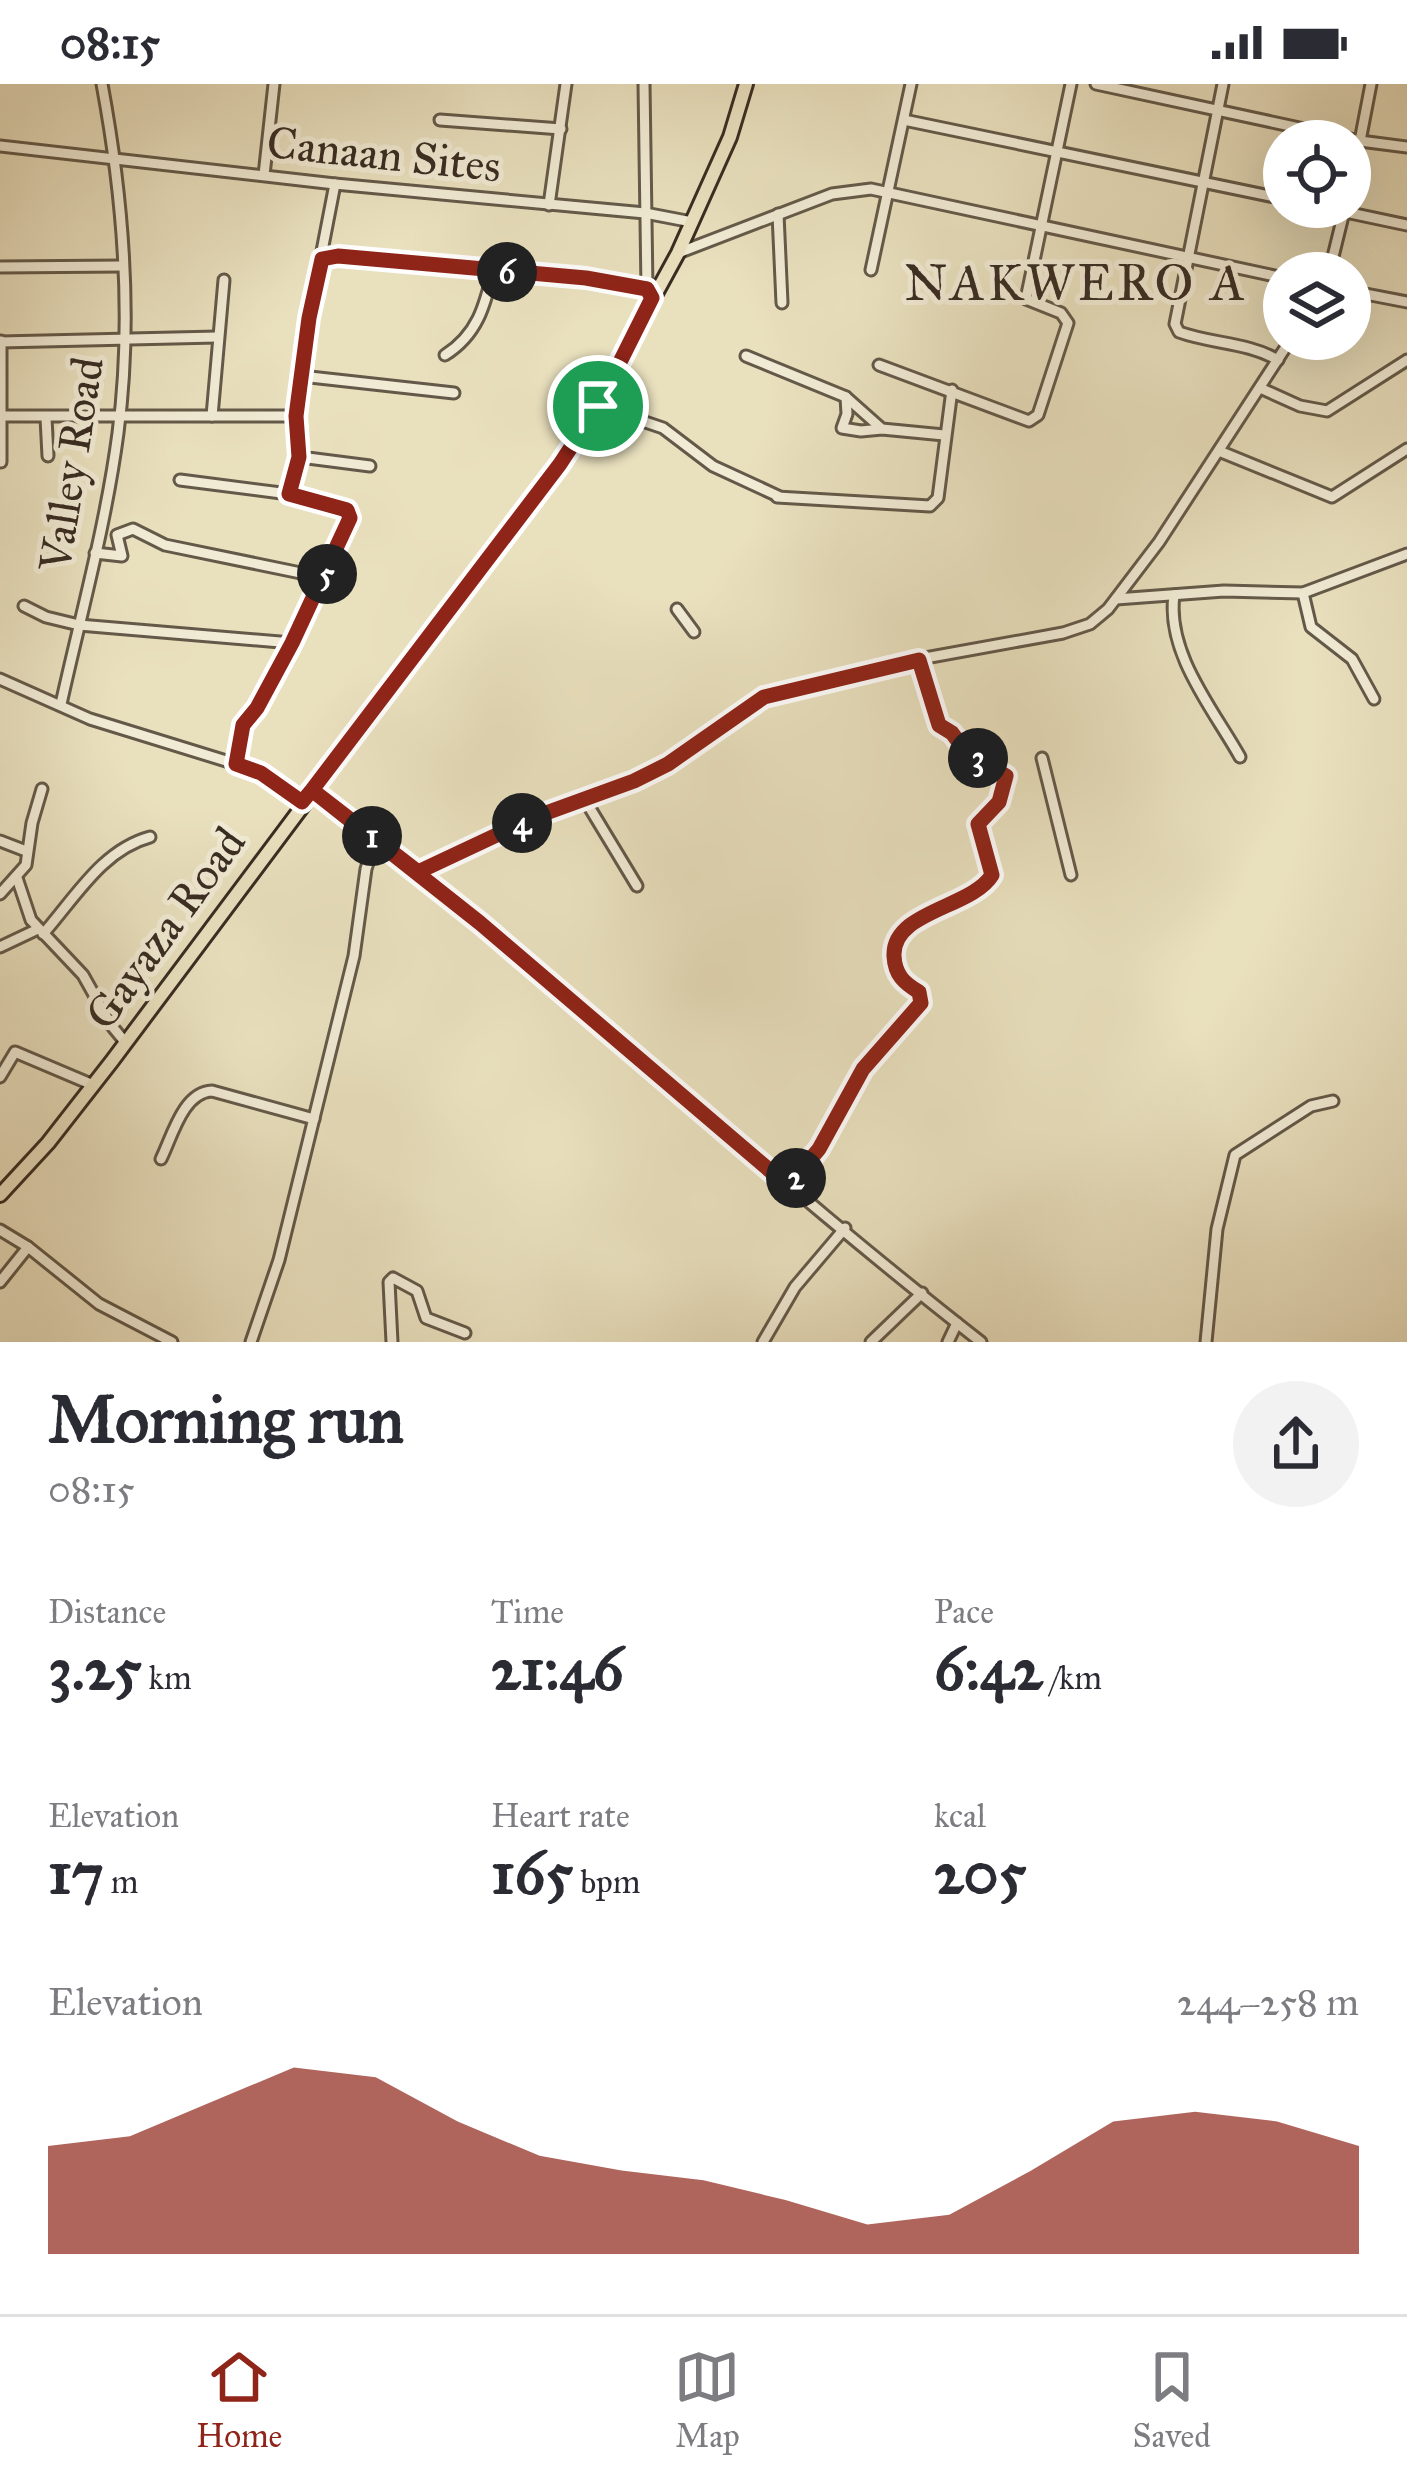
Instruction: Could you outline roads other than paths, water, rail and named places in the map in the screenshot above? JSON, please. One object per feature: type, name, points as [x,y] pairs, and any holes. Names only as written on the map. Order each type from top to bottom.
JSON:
[{"type":"main road","name":"Gayaza Road","points":[[3,1189],[93,1085],[560,464],[598,406],[650,293],[678,253],[730,137],[746,84]]},
{"type":"street","name":"Valley Road","points":[[61,704],[120,417],[123,266],[116,159],[102,84]]},
{"type":"street","points":[[264,175],[274,84]]},
{"type":"street","points":[[548,205],[566,84]]},
{"type":"street","points":[[322,259],[338,256],[586,278],[650,293],[644,84]]},
{"type":"street","points":[[871,270],[911,84]]},
{"type":"street","points":[[879,365],[1029,421],[1038,415],[1068,323],[1061,313],[1026,299],[1071,84]]},
{"type":"street","points":[[1096,84],[1270,120]]},
{"type":"street","points":[[1223,84],[1175,314],[1179,332],[1263,352]]},
{"type":"street","points":[[1364,120],[1371,84]]},
{"type":"street","points":[[904,119],[1263,195]]},
{"type":"street","points":[[440,120],[561,129]]},
{"type":"street","points":[[1371,142],[1407,146]]},
{"type":"street","name":"Canaan Sites","points":[[0,146],[645,213],[692,222]]},
{"type":"street","points":[[289,494],[299,457],[296,416],[311,304],[335,184]]},
{"type":"street","points":[[678,253],[832,194],[871,189],[1263,274]]},
{"type":"street","points":[[778,214],[782,304]]},
{"type":"street","points":[[1371,218],[1407,225]]},
{"type":"street","points":[[0,267],[123,266]]},
{"type":"street","points":[[445,355],[478,323],[493,271]]},
{"type":"street","points":[[212,416],[224,280]]},
{"type":"street","points":[[1371,295],[1407,302]]},
{"type":"street","points":[[1,462],[0,340],[217,337]]},
{"type":"street","points":[[746,356],[846,397],[882,429]]},
{"type":"street","points":[[418,872],[535,817],[660,768],[764,697],[1080,628],[1099,618],[1160,542],[1278,360]]},
{"type":"street","points":[[1260,388],[1300,406],[1328,411],[1407,360]]},
{"type":"street","points":[[301,376],[454,393]]},
{"type":"street","points":[[598,406],[663,428],[713,466],[779,496],[930,506],[938,498],[952,390]]},
{"type":"street","points":[[846,397],[842,428],[944,435]]},
{"type":"street","points":[[1,416],[296,416]]},
{"type":"street","points":[[46,418],[48,456]]},
{"type":"street","points":[[1219,451],[1332,497],[1407,449]]},
{"type":"street","points":[[299,457],[370,466]]},
{"type":"street","points":[[180,480],[289,494],[350,513],[325,578],[257,708],[239,733],[236,764]]},
{"type":"street","points":[[94,553],[120,557],[118,536],[133,530],[164,545],[325,578]]},
{"type":"street","points":[[1116,598],[1223,591],[1304,593],[1407,554]]},
{"type":"street","points":[[1304,593],[1311,627],[1352,658],[1374,699]]},
{"type":"street","points":[[1174,596],[1171,616],[1176,641],[1240,758]]},
{"type":"street","points":[[24,606],[79,625],[292,643]]},
{"type":"street","points":[[677,609],[694,632]]},
{"type":"street","points":[[788,1186],[819,1149],[863,1069],[921,1003],[919,992],[904,984],[896,969],[894,948],[899,936],[910,925],[977,891],[992,875],[978,824],[999,802],[1006,776],[966,752],[939,725],[919,660]]},
{"type":"street","points":[[0,679],[104,724],[261,773],[376,839],[981,1342]]},
{"type":"street","points":[[1042,758],[1070,875]]},
{"type":"street","points":[[0,894],[26,866],[42,789]]},
{"type":"street","points":[[585,800],[637,886]]},
{"type":"street","points":[[0,947],[41,932],[114,852],[150,837]]},
{"type":"street","points":[[251,1342],[279,1260],[354,956],[366,869],[376,839]]},
{"type":"street","points":[[0,841],[26,851]]},
{"type":"street","points":[[17,878],[31,920],[82,975],[125,1042]]},
{"type":"street","points":[[0,1077],[15,1052],[93,1085]]},
{"type":"street","points":[[161,1159],[191,1100],[201,1091],[314,1119]]},
{"type":"street","points":[[1207,1342],[1217,1229],[1234,1155],[1311,1106],[1334,1101]]},
{"type":"street","points":[[763,1342],[795,1288],[845,1228]]},
{"type":"street","points":[[0,1229],[99,1304],[172,1342]]},
{"type":"street","points":[[0,1282],[28,1247]]},
{"type":"street","points":[[392,1342],[389,1282],[393,1278],[417,1292],[425,1318],[465,1334]]},
{"type":"street","points":[[871,1342],[922,1293]]},
{"type":"street","points":[[949,1342],[958,1324]]},
{"type":"district","name":"NAKWERO A","points":[[1076,283]]}]
